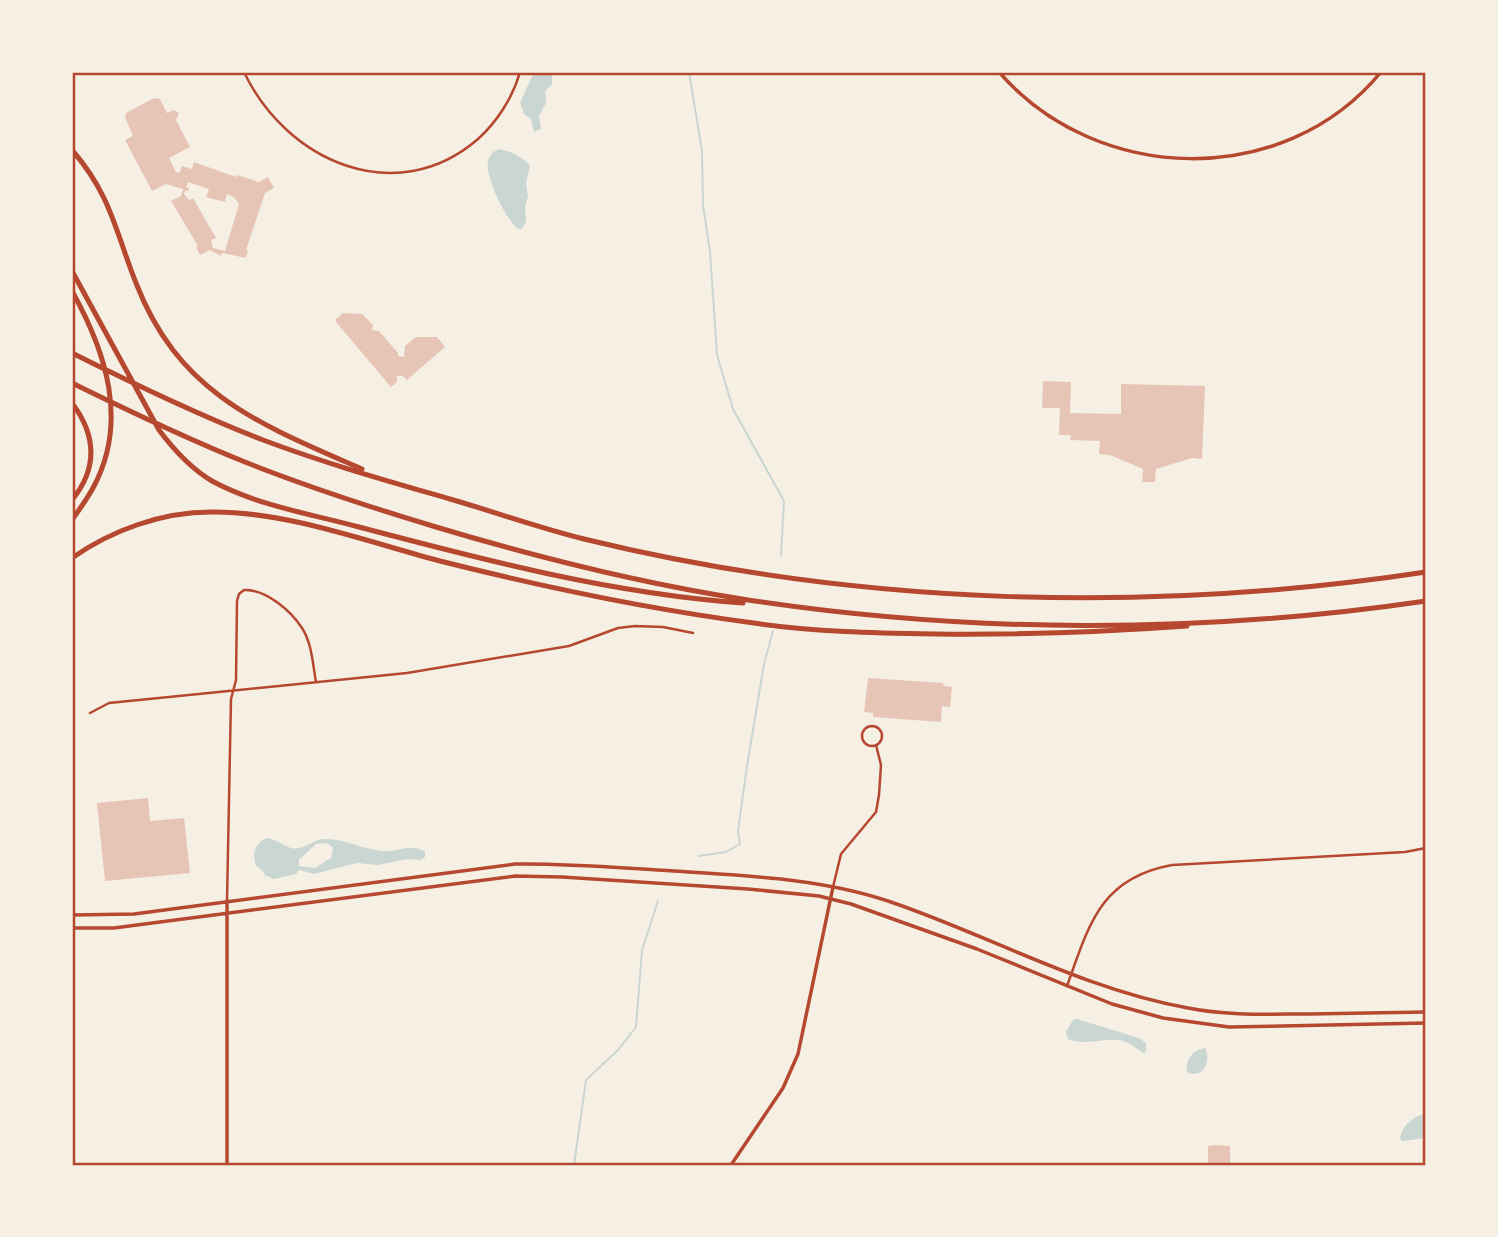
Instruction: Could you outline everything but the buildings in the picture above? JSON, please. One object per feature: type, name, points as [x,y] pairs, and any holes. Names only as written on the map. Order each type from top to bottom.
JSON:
[{"type":"highway","points":[[72,150],[90,172],[107,200],[135,281],[150,315],[165,342],[186,368],[213,392],[248,415],[307,445],[394,482]]},
{"type":"highway","points":[[72,271],[146,407],[175,452],[211,480],[234,491],[443,550],[595,583],[727,601],[796,606]]},
{"type":"highway","points":[[72,291],[101,351],[111,395],[112,419],[103,467],[93,489],[72,520]]},
{"type":"highway","points":[[72,353],[264,440],[582,538],[740,570],[917,590],[1113,598],[1287,589],[1356,583],[1426,572]]},
{"type":"highway","points":[[72,383],[205,446],[307,486],[377,509],[514,550],[715,594],[879,616],[1046,626],[1262,620]]},
{"type":"highway","points":[[72,403],[88,432],[91,448],[90,464],[84,481],[72,500]]},
{"type":"highway","points":[[72,558],[93,543],[125,529],[159,519],[210,512],[265,517],[592,596],[690,614],[804,629],[1008,634],[1126,631],[1262,620],[1426,601]]},
{"type":"main road","points":[[999,72],[1035,107],[1086,138],[1131,153],[1193,160],[1243,155],[1297,137],[1338,112],[1381,72]]},
{"type":"main road","points":[[72,915],[123,915],[515,864],[562,863],[662,870],[801,881],[833,887],[899,905],[1070,975],[1145,1000],[1207,1012],[1426,1012]]},
{"type":"main road","points":[[72,928],[114,928],[515,876],[689,885],[831,898],[915,925],[1066,987],[1142,1014],[1184,1022],[1229,1027],[1426,1023]]},
{"type":"main road","points":[[731,1165],[783,1088],[798,1054],[833,887]]},
{"type":"main road","points":[[227,1165],[228,901]]},
{"type":"street","points":[[244,72],[269,112],[309,148],[340,164],[372,173],[398,174],[442,162],[462,152],[494,122],[507,103],[520,72]]},
{"type":"street","points":[[228,901],[231,710],[239,594],[244,590],[260,591],[293,617],[304,630],[316,682]]},
{"type":"street","points":[[90,713],[109,704],[407,673],[569,646],[618,628],[663,627],[693,633]]},
{"type":"street","points":[[873,726],[880,730],[881,739],[876,745],[864,742],[862,732],[866,727],[873,726]]},
{"type":"street","points":[[833,887],[841,854],[876,812],[880,795],[881,765],[876,745]]},
{"type":"street","points":[[1066,987],[1093,921],[1105,900],[1124,882],[1147,870],[1172,865],[1405,852],[1426,848]]},
{"type":"shaded area","points":[[534,72],[552,72],[552,85],[545,91],[546,103],[539,116],[541,129],[534,132],[531,119],[524,114],[520,103]]},
{"type":"shaded area","points":[[500,149],[517,155],[530,166],[526,183],[526,221],[522,229],[518,229],[508,217],[490,178],[489,160],[493,152]]},
{"type":"shaded area","points":[[266,838],[295,849],[319,840],[331,839],[382,851],[415,848],[425,852],[425,857],[421,860],[407,859],[378,865],[357,863],[314,874],[299,870],[296,874],[274,879],[256,866],[255,850]],"holes":[[[316,844],[329,844],[333,848],[331,858],[315,868],[299,866],[299,860]]]},
{"type":"shaded area","points":[[1073,1020],[1139,1038],[1146,1043],[1146,1052],[1143,1053],[1122,1041],[1080,1042],[1068,1039],[1066,1032]]},
{"type":"shaded area","points":[[1205,1048],[1205,1068],[1198,1073],[1187,1072],[1187,1063],[1191,1056]]},
{"type":"shaded area","points":[[1426,1114],[1426,1138],[1402,1141],[1401,1134],[1406,1125],[1417,1116]]},
{"type":"waterway","points":[[689,72],[702,151],[703,205],[710,252],[717,355],[733,409],[784,501],[781,555]]},
{"type":"waterway","points":[[699,856],[726,852],[740,844],[738,831],[747,766],[764,664],[773,631]]},
{"type":"waterway","points":[[574,1165],[586,1080],[618,1050],[636,1027],[642,950],[658,901]]}]
